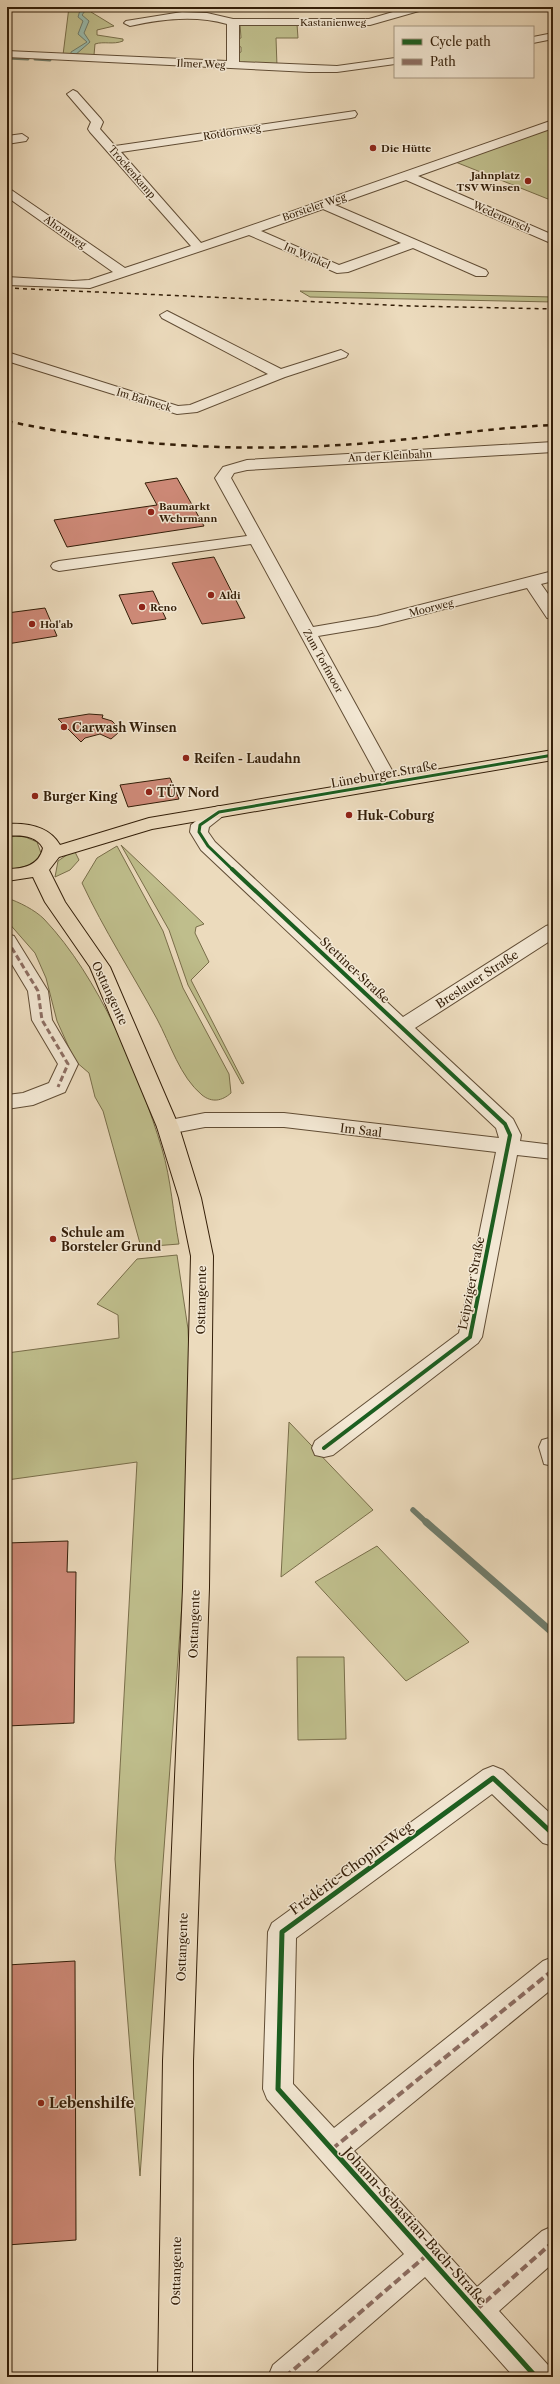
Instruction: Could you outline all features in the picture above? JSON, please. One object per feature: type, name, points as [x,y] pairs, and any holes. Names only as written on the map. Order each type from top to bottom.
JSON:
[{"type":"main road","name":"Lüneburger Straße","points":[[48,845],[149,824],[553,755]]},
{"type":"main road","points":[[8,829],[32,831],[48,845],[48,861],[38,868],[10,875]]},
{"type":"main road","name":"Osttangente","points":[[38,868],[55,902],[100,967],[168,1127],[190,1198],[202,1256],[196,1588],[178,2061],[175,2377]]},
{"type":"main road","name":"Osttangente","points":[[10,875],[55,902]]},
{"type":"street","points":[[146,7],[161,16]]},
{"type":"street","name":"Kastanienweg","points":[[130,23],[161,16],[216,16],[233,22],[288,16],[370,22],[422,7]]},
{"type":"street","points":[[233,22],[233,65]]},
{"type":"street","points":[[534,40],[553,36]]},
{"type":"street","name":"Ilmer Weg","points":[[7,54],[337,69],[394,61]]},
{"type":"street","name":"Trockenkamp","points":[[73,94],[97,122],[94,129],[199,248]]},
{"type":"street","name":"Rotdornweg","points":[[112,150],[351,114]]},
{"type":"street","name":"Borsteler Weg","points":[[7,281],[73,285],[90,284],[199,248],[553,124]]},
{"type":"street","points":[[7,140],[22,138]]},
{"type":"street","name":"Wedemarsch","points":[[406,175],[553,240]]},
{"type":"street","name":"Ahornweg","points":[[7,191],[123,273]]},
{"type":"street","points":[[323,204],[411,244],[481,273]]},
{"type":"street","name":"Im Winkel","points":[[249,230],[337,269],[343,269],[411,244]]},
{"type":"street","points":[[167,315],[280,374]]},
{"type":"street","name":"Im Bahneck","points":[[7,356],[177,410],[192,409],[280,374],[341,354]]},
{"type":"street","name":"An der Kleinbahn","points":[[228,470],[247,465],[553,447]]},
{"type":"street","name":"Zum Torfmoor","points":[[228,470],[223,478],[390,783]]},
{"type":"street","points":[[59,566],[256,539]]},
{"type":"street","name":"Moorweg","points":[[308,633],[378,620],[553,576]]},
{"type":"street","points":[[532,582],[553,614]]},
{"type":"street","name":"Stettiner Straße","points":[[219,812],[200,825],[199,832],[208,846],[505,1124],[510,1135],[509,1148]]},
{"type":"street","name":"Breslauer Straße","points":[[402,1027],[553,930]]},
{"type":"street","points":[[7,940],[38,991],[42,1020],[68,1064],[58,1087],[26,1100],[7,1102]]},
{"type":"street","name":"Im Saal","points":[[168,1127],[205,1120],[284,1120],[509,1148],[553,1152]]},
{"type":"street","name":"Leipziger Straße","points":[[324,1448],[470,1337],[509,1148]]},
{"type":"street","points":[[553,1446],[551,1447],[553,1457]]},
{"type":"street","name":"Frédéric-Chopin-Weg","points":[[278,2089],[282,1932],[493,1778],[553,1834]]},
{"type":"street","points":[[332,2149],[553,1970]]},
{"type":"street","name":"Johann-Sebastian-Bach-Straße","points":[[278,2089],[536,2377]]},
{"type":"street","points":[[476,2310],[553,2242]]},
{"type":"street","name":"Johann-Sebastian-Bach-Straße","points":[[286,2377],[427,2255]]},
{"type":"shaded area","points":[[69,7],[92,7],[91,12],[114,26],[97,30],[97,35],[123,39],[123,41],[116,43],[95,44],[94,55],[63,55]]},
{"type":"shaded area","points":[[81,7],[88,7],[82,15],[89,21],[84,33],[90,42],[74,56],[71,52],[87,42],[78,34],[83,21],[78,17]]},
{"type":"shaded area","points":[[240,24],[297,24],[298,38],[276,38],[277,66],[239,64],[239,53],[241,52],[238,39],[241,38]]},
{"type":"shaded area","name":"Jahnplatz TSV Winsen","points":[[553,126],[553,201],[453,161]]},
{"type":"shaded area","points":[[300,291],[553,297],[553,302],[310,297]]},
{"type":"shaded area","points":[[7,835],[23,836],[37,842],[41,853],[35,861],[27,866],[7,869]]},
{"type":"shaded area","points":[[121,845],[204,924],[196,927],[195,933],[209,962],[191,980],[244,1083],[242,1084],[188,985],[169,930]]},
{"type":"shaded area","points":[[117,846],[163,931],[183,988],[229,1074],[231,1093],[224,1098],[213,1100],[206,1098],[194,1088],[188,1079],[176,1059],[157,1019],[109,935],[82,883],[97,858]]},
{"type":"shaded area","points":[[74,850],[79,860],[70,870],[55,877],[58,861]]},
{"type":"shaded area","points":[[7,898],[36,912],[64,942],[99,997],[115,1027],[142,1089],[162,1149],[170,1184],[179,1244],[141,1247],[103,1111],[95,1097],[89,1073],[75,1061],[57,1021],[46,978],[35,953],[7,921]]},
{"type":"shaded area","points":[[177,1255],[188,1329],[193,1454],[140,2176],[115,1859],[137,1462],[7,1480],[7,1353],[119,1338],[118,1315],[97,1304],[137,1259]]},
{"type":"shaded area","points":[[289,1422],[373,1510],[281,1577]]},
{"type":"shaded area","points":[[377,1546],[469,1642],[406,1681],[315,1582]]},
{"type":"shaded area","points":[[297,1657],[344,1657],[346,1739],[298,1740]]},
{"type":"building","name":"Baumarkt Wehrmann","points":[[177,478],[204,526],[67,547],[54,520],[157,505],[145,483]]},
{"type":"building","name":"Aldi","points":[[214,557],[245,618],[202,624],[172,563]]},
{"type":"building","name":"Reno","points":[[153,591],[166,619],[132,624],[119,595]]},
{"type":"building","name":"Hol'ab","points":[[45,608],[57,636],[7,644],[7,613]]},
{"type":"building","points":[[89,714],[103,715],[102,718],[112,721],[118,727],[118,733],[111,739],[100,734],[85,738],[81,742],[58,719]]},
{"type":"building","name":"TÜV Nord","points":[[170,778],[179,799],[128,807],[120,785]]},
{"type":"building","points":[[68,1541],[67,1572],[76,1572],[74,1723],[7,1726],[7,1543]]},
{"type":"building","name":"Lebenshilfe","points":[[75,1961],[76,2240],[7,2245],[7,1965]]},
{"type":"waterway","points":[[7,58],[28,59]]},
{"type":"waterway","points":[[35,59],[50,60]]},
{"type":"waterway","points":[[413,1510],[427,1523]]},
{"type":"waterway","points":[[426,1522],[553,1633]]},
{"type":"railway","points":[[7,288],[410,306],[553,309]]},
{"type":"railway","points":[[7,421],[90,436],[131,441],[172,445],[256,448],[340,445],[393,441],[500,429],[553,425]]},
{"type":"marked path","points":[[7,940],[38,991],[42,1020],[68,1064],[58,1087]]},
{"type":"marked path","points":[[332,2149],[553,1970]]},
{"type":"marked path","points":[[476,2310],[553,2242]]},
{"type":"marked path","points":[[285,2377],[427,2255]]},
{"type":"cycle path","points":[[324,1448],[470,1337],[510,1135],[505,1124],[208,846],[199,832],[200,825],[219,812],[553,755]]},
{"type":"cycle path","points":[[536,2377],[278,2089],[282,1932],[493,1778],[553,1834]]},
{"type":"place","name":"Die Hütte","points":[[373,148]]},
{"type":"place","name":"Jahnplatz TSV Winsen","points":[[528,181]]},
{"type":"place","name":"Baumarkt Wehrmann","points":[[151,512]]},
{"type":"place","name":"Aldi","points":[[211,595]]},
{"type":"place","name":"Reno","points":[[142,607]]},
{"type":"place","name":"Hol'ab","points":[[32,624]]},
{"type":"place","name":"Carwash Winsen","points":[[64,727]]},
{"type":"place","name":"Reifen - Laudahn","points":[[186,758]]},
{"type":"place","name":"TÜV Nord","points":[[149,792]]},
{"type":"place","name":"Burger King","points":[[35,796]]},
{"type":"place","name":"Huk-Coburg","points":[[349,815]]},
{"type":"place","name":"Schule am Borsteler Grund","points":[[53,1239]]},
{"type":"place","name":"Lebenshilfe","points":[[41,2103]]}]
